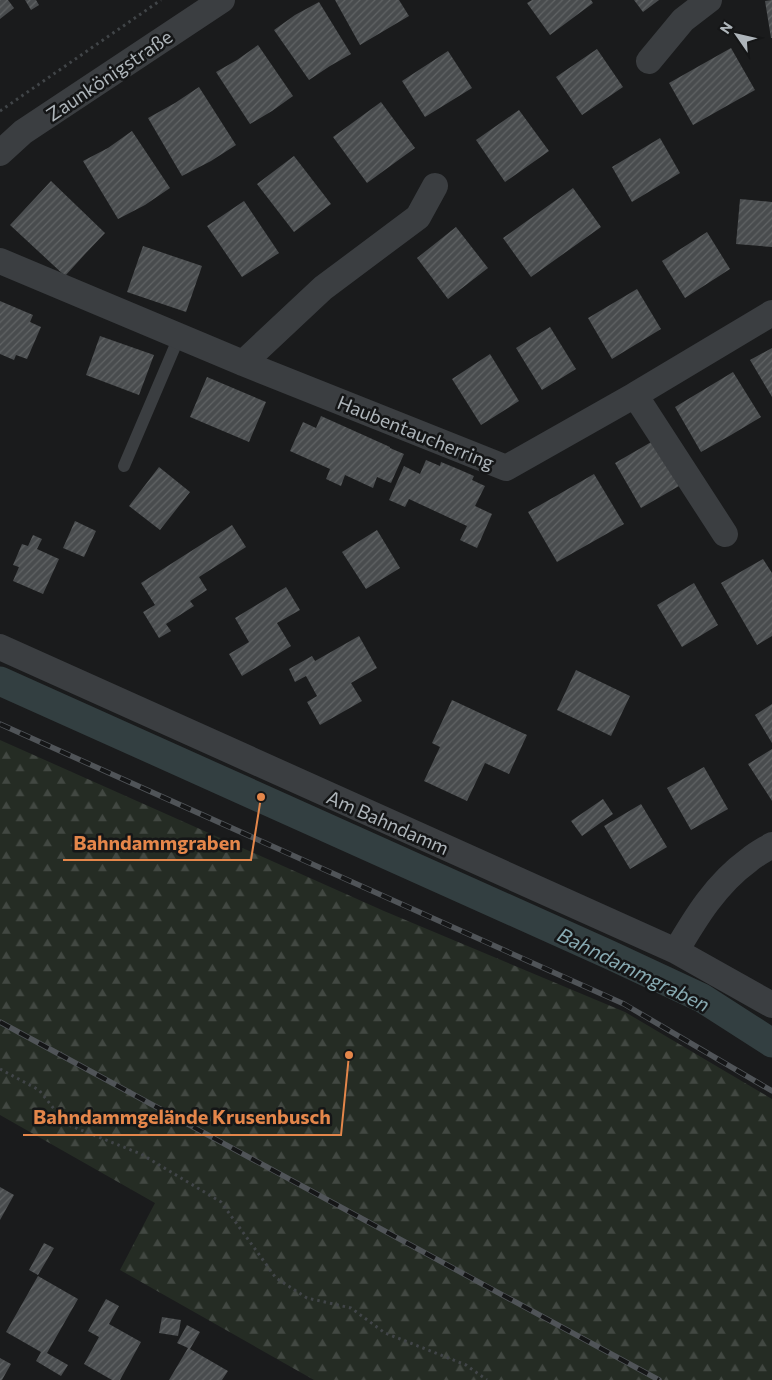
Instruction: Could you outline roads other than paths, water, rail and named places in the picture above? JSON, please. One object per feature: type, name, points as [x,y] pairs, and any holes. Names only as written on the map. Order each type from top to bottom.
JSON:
[{"type":"street","name":"Zaunkönigstraße","points":[[0,154],[23,132],[222,0]]},
{"type":"street","points":[[648,61],[683,20],[709,0]]},
{"type":"street","points":[[243,363],[323,288],[418,217],[435,186]]},
{"type":"street","name":"Haubentaucherring","points":[[0,262],[179,337],[506,468],[635,395],[772,313]]},
{"type":"street","points":[[635,395],[725,534]]},
{"type":"street","name":"Am Bahndamm","points":[[0,646],[676,951],[772,1005]]},
{"type":"street","points":[[676,951],[701,909],[719,887],[749,860],[772,845]]},
{"type":"lane","points":[[124,466],[179,337]]},
{"type":"waterway","name":"Bahndammgraben","points":[[0,681],[702,998],[772,1043]]},
{"type":"railway","points":[[0,724],[624,1004],[772,1091]]},
{"type":"railway","points":[[0,1022],[659,1380]]},
{"type":"place","name":"Bahndammgraben","points":[[261,797]]},
{"type":"place","name":"Bahndammgelände Krusenbusch","points":[[349,1055]]}]
